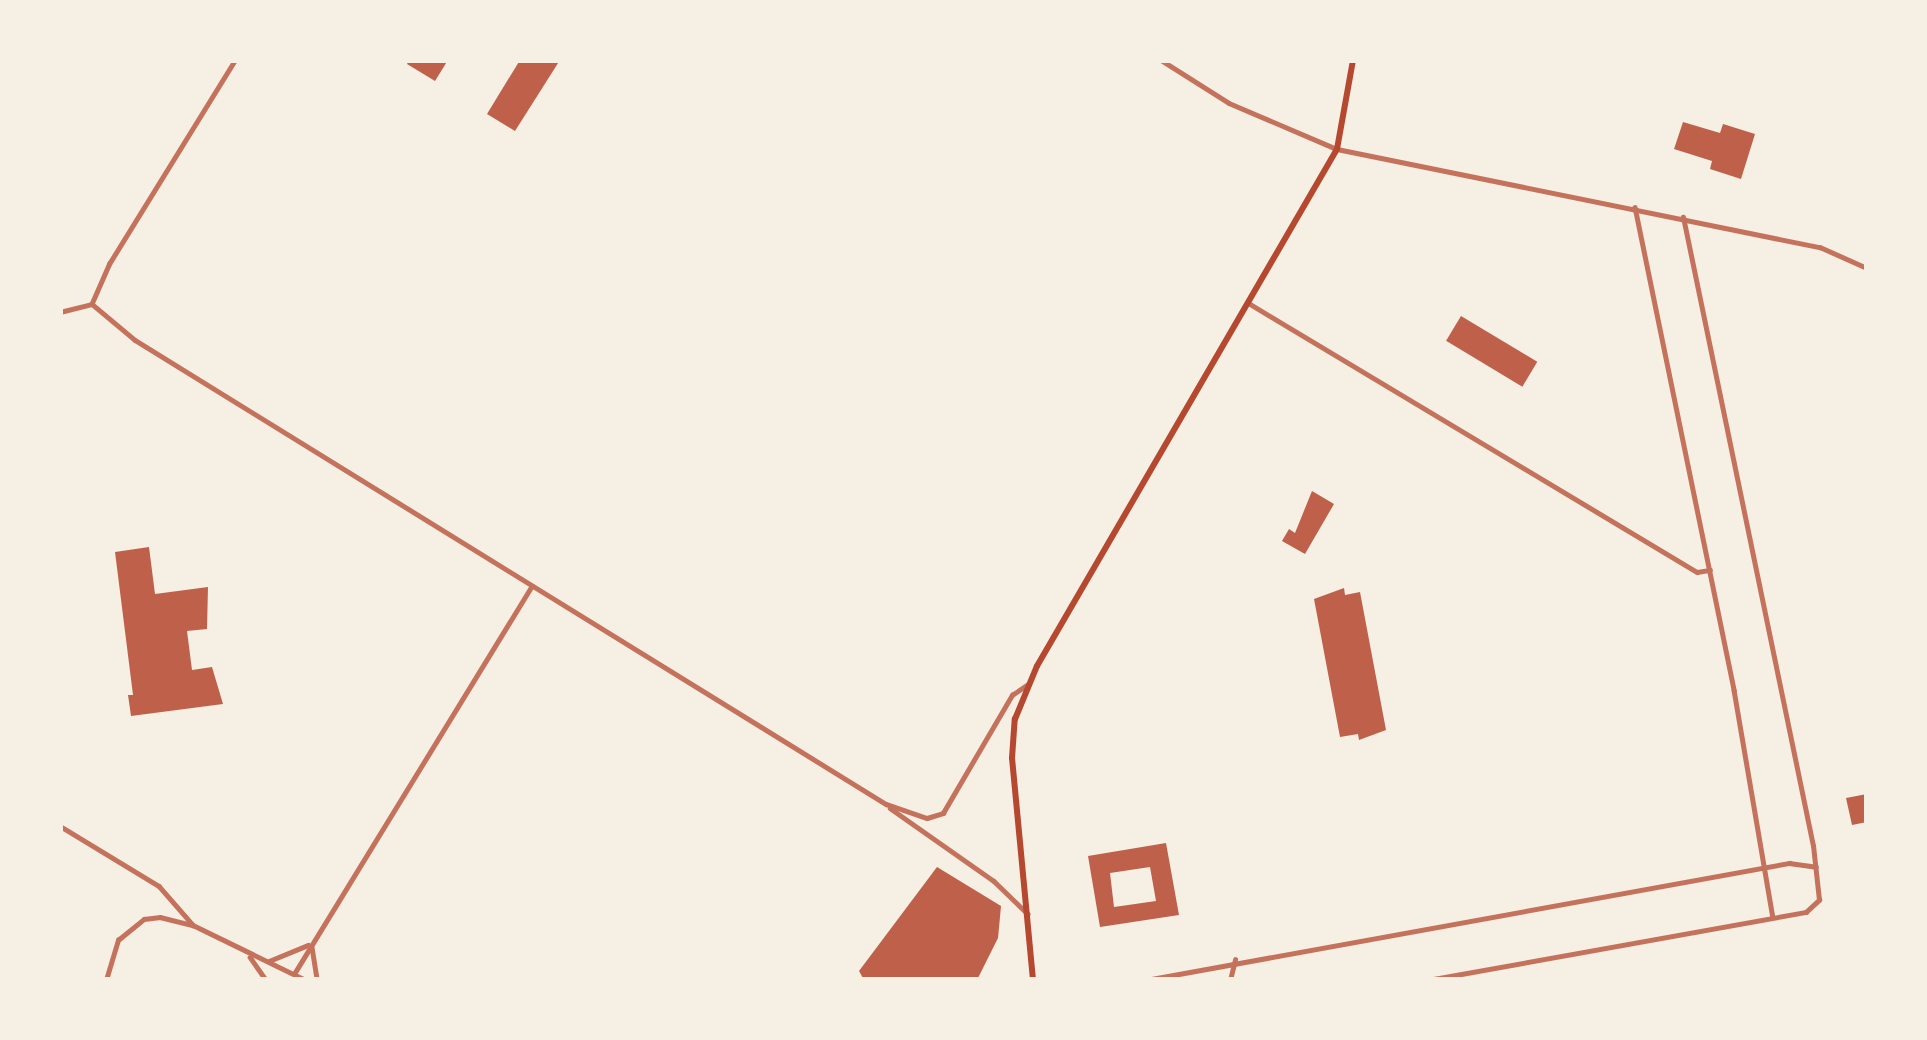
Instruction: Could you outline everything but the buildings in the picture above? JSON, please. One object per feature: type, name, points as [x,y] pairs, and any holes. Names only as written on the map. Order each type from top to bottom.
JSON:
[{"type":"main road","points":[[1033,980],[1012,758],[1015,719],[1028,685],[1337,149],[1353,60]]},
{"type":"street","points":[[92,304],[109,264],[235,60]]},
{"type":"street","points":[[1161,60],[1228,104],[1337,149],[1820,247],[1867,268]]},
{"type":"street","points":[[1635,207],[1710,570],[1773,917]]},
{"type":"street","points":[[1428,980],[1814,908],[1820,889],[1816,867],[1683,217]]},
{"type":"street","points":[[60,312],[92,304]]},
{"type":"street","points":[[92,304],[127,335],[886,804],[927,818],[943,813],[1012,695],[1028,685]]},
{"type":"street","points":[[1250,304],[1697,572],[1710,570]]},
{"type":"street","points":[[293,977],[532,586]]},
{"type":"street","points":[[886,804],[901,820],[994,881],[1028,915]]},
{"type":"street","points":[[60,826],[158,886],[193,925]]},
{"type":"street","points":[[1146,980],[1234,960],[1763,867],[1800,861],[1816,867]]},
{"type":"street","points":[[106,980],[118,940],[144,920],[175,918],[306,980]]},
{"type":"street","points":[[265,961],[289,956],[312,941]]},
{"type":"street","points":[[312,941],[317,980]]},
{"type":"street","points":[[246,952],[266,980]]},
{"type":"street","points":[[1230,980],[1234,960]]},
{"type":"street","points":[[1172,975],[1180,980]]}]
